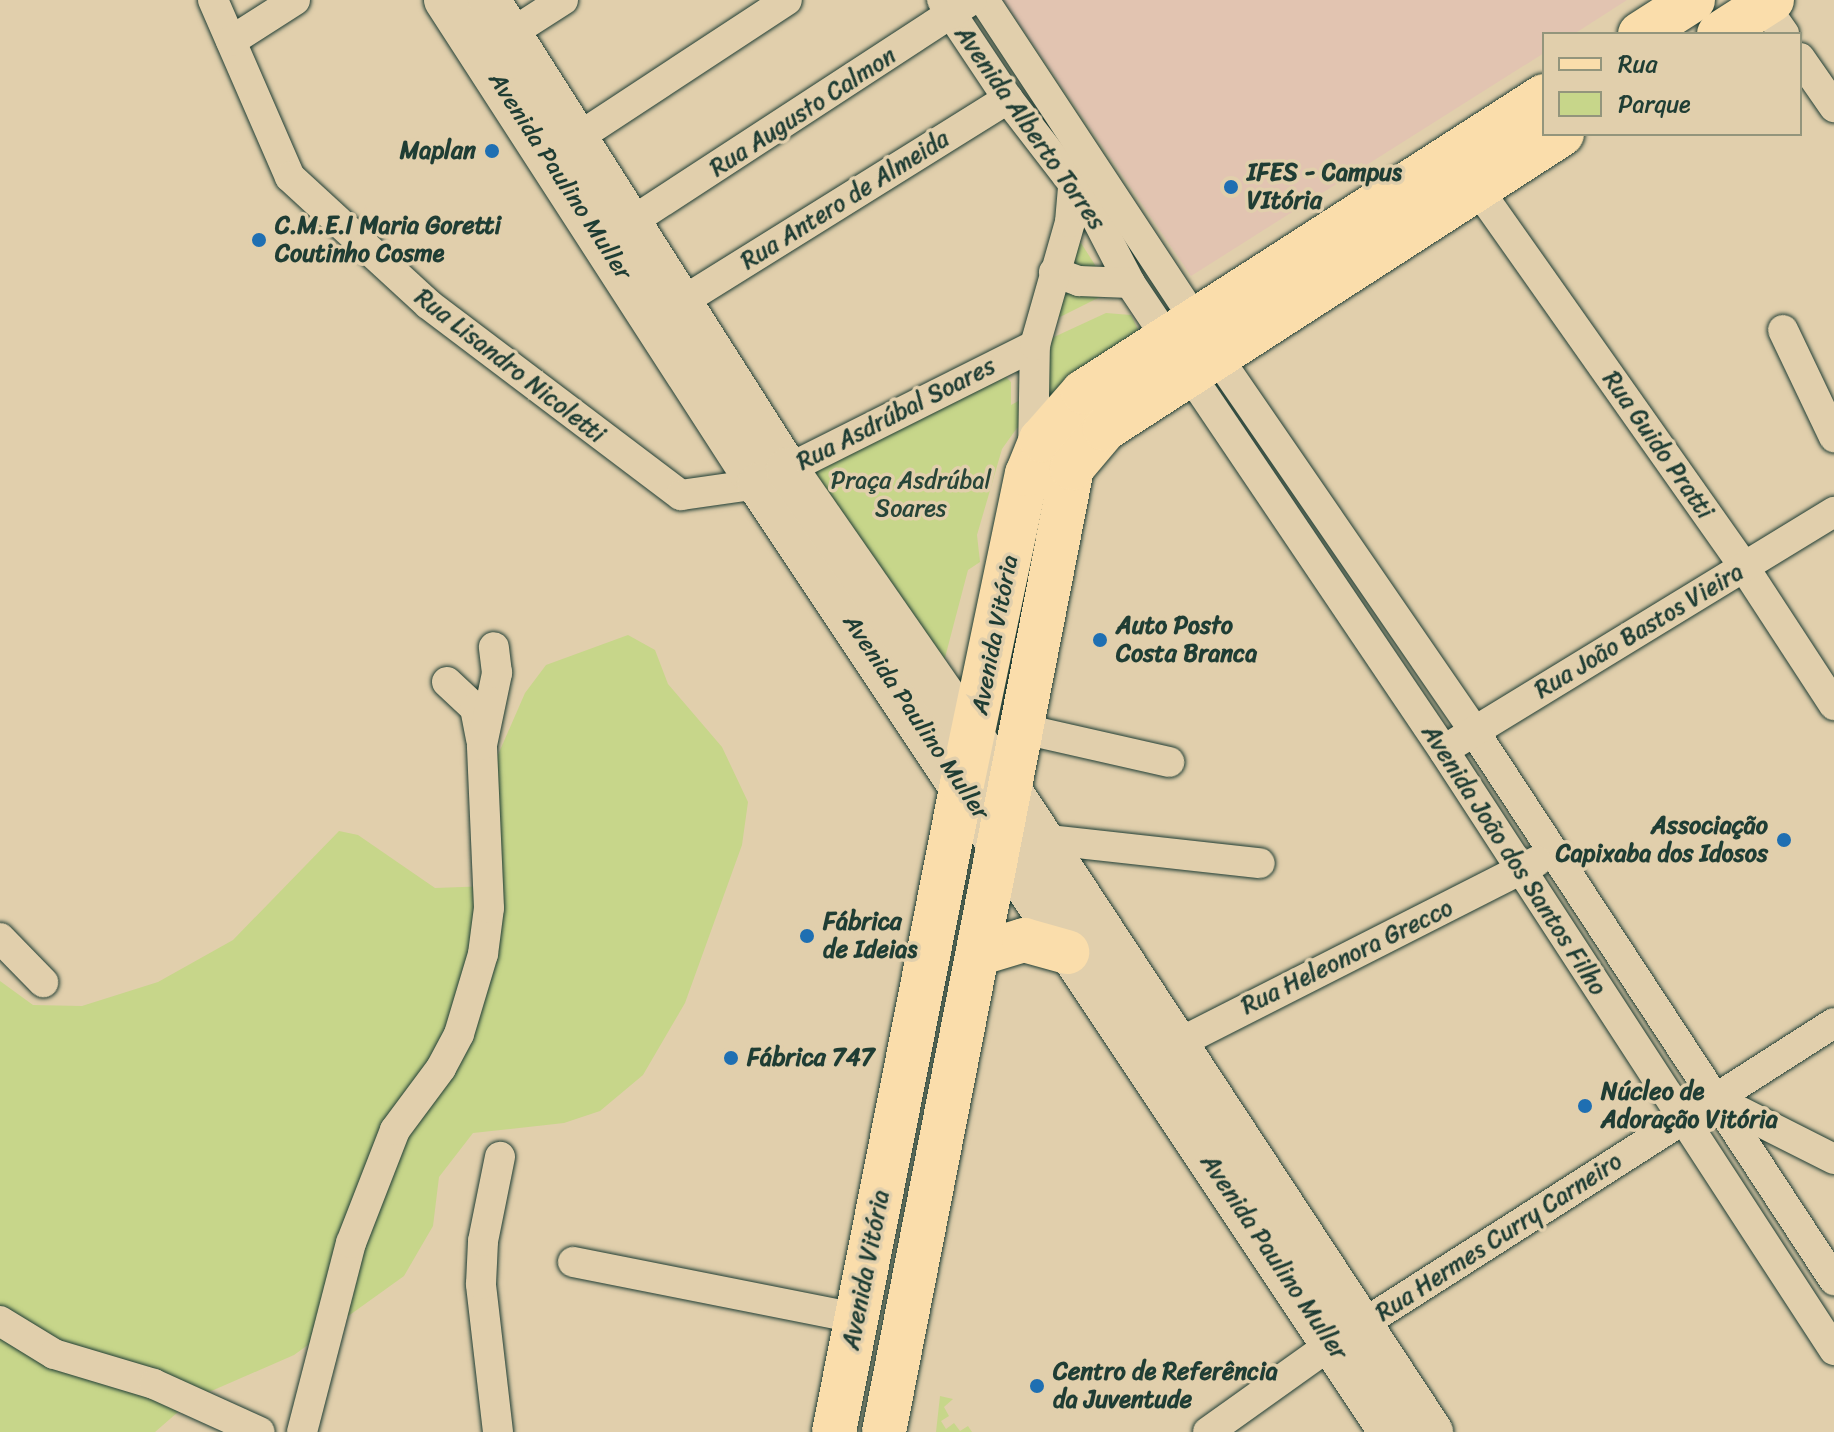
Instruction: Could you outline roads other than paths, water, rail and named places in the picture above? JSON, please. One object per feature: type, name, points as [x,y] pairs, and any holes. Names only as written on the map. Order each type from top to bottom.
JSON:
[{"type":"main road","name":"Avenida Paulino Muller","points":[[445,0],[772,476],[962,784],[1022,843],[1176,1041],[1348,1335],[1390,1432]]},
{"type":"main road","points":[[1643,32],[1693,0]]},
{"type":"main road","points":[[1724,32],[1773,13]]},
{"type":"main road","name":"Avenida Paulino Muller","points":[[500,17],[683,301],[772,476],[975,737],[1011,791]]},
{"type":"main road","name":"Avenida Vitória","points":[[884,1432],[981,953],[1022,843],[1011,791],[1072,468],[1091,440],[1192,346],[1542,97]]},
{"type":"main road","name":"Avenida Vitória","points":[[834,1432],[962,784],[975,737],[1033,457],[1067,406],[1192,346],[1477,188],[1559,136]]},
{"type":"main road","name":"Avenida Paulino Muller","points":[[1022,843],[1067,952],[1143,1064],[1348,1335],[1432,1432]]},
{"type":"main road","points":[[981,953],[1024,940],[1067,952]]},
{"type":"street","name":"Rua Lisandro Nicoletti","points":[[213,0],[290,177],[428,304],[681,495],[772,476]]},
{"type":"street","points":[[231,41],[295,0]]},
{"type":"street","points":[[500,17],[563,0]]},
{"type":"street","points":[[577,138],[787,0]]},
{"type":"street","name":"Avenida Alberto Torres","points":[[984,0],[1130,283],[1192,346]]},
{"type":"street","name":"Avenida Alberto Torres","points":[[956,5],[1008,99],[1192,346]]},
{"type":"street","name":"Rua Augusto Calmon","points":[[631,222],[956,5]]},
{"type":"street","points":[[1802,61],[1834,107]]},
{"type":"street","name":"Rua Antero de Almeida","points":[[683,301],[1008,99]]},
{"type":"street","name":"Rua Guido Pratti","points":[[1477,188],[1744,567],[1834,705]]},
{"type":"street","points":[[1033,457],[1035,345],[1054,272],[1087,203]]},
{"type":"street","points":[[1054,272],[1079,281],[1130,283]]},
{"type":"street","points":[[1783,330],[1834,437]]},
{"type":"street","name":"Rua Asdrúbal Soares","points":[[772,476],[1035,345]]},
{"type":"street","name":"Avenida João dos Santos Filho","points":[[1192,346],[1474,731],[1834,1280]]},
{"type":"street","name":"Avenida João dos Santos Filho","points":[[1192,346],[1444,751],[1834,1350]]},
{"type":"street","name":"Rua João Bastos Vieira","points":[[1444,751],[1834,512]]},
{"type":"street","points":[[482,745],[497,673],[494,647]]},
{"type":"street","points":[[302,1432],[351,1243],[395,1130],[441,1068],[459,1034],[483,954],[489,908],[482,745],[475,708],[447,682]]},
{"type":"street","name":"Avenida Vitória","points":[[1023,729],[1169,762]]},
{"type":"street","points":[[1022,843],[1260,863]]},
{"type":"street","name":"Rua Heleonora Grecco","points":[[1143,1064],[1176,1041],[1522,871],[1552,852]]},
{"type":"street","points":[[0,938],[43,982]]},
{"type":"street","name":"Rua Hermes Curry Carneiro","points":[[1208,1432],[1348,1335],[1834,1023]]},
{"type":"street","points":[[1713,1098],[1834,1159]]},
{"type":"street","points":[[498,1432],[481,1284],[483,1241],[500,1157]]},
{"type":"street","points":[[573,1262],[857,1318]]},
{"type":"street","points":[[0,1321],[54,1354],[154,1384],[260,1432]]},
{"type":"place","name":"Maplan","points":[[492,151]]},
{"type":"place","name":"IFES - Campus VItória","points":[[1231,187]]},
{"type":"place","name":"C.M.E.I Maria Goretti Coutinho Cosme","points":[[259,240]]},
{"type":"place","name":"Auto Posto Costa Branca","points":[[1100,640]]},
{"type":"place","name":"Associação Capixaba dos Idosos","points":[[1784,840]]},
{"type":"place","name":"Fábrica de Ideias","points":[[807,936]]},
{"type":"place","name":"Fábrica 747","points":[[731,1058]]},
{"type":"place","name":"Núcleo de Adoração Vitória","points":[[1585,1106]]},
{"type":"place","name":"Centro de Referência da Juventude","points":[[1037,1386]]},
{"type":"park label","name":"Praça Asdrúbal Soares","points":[[911,495]]}]
